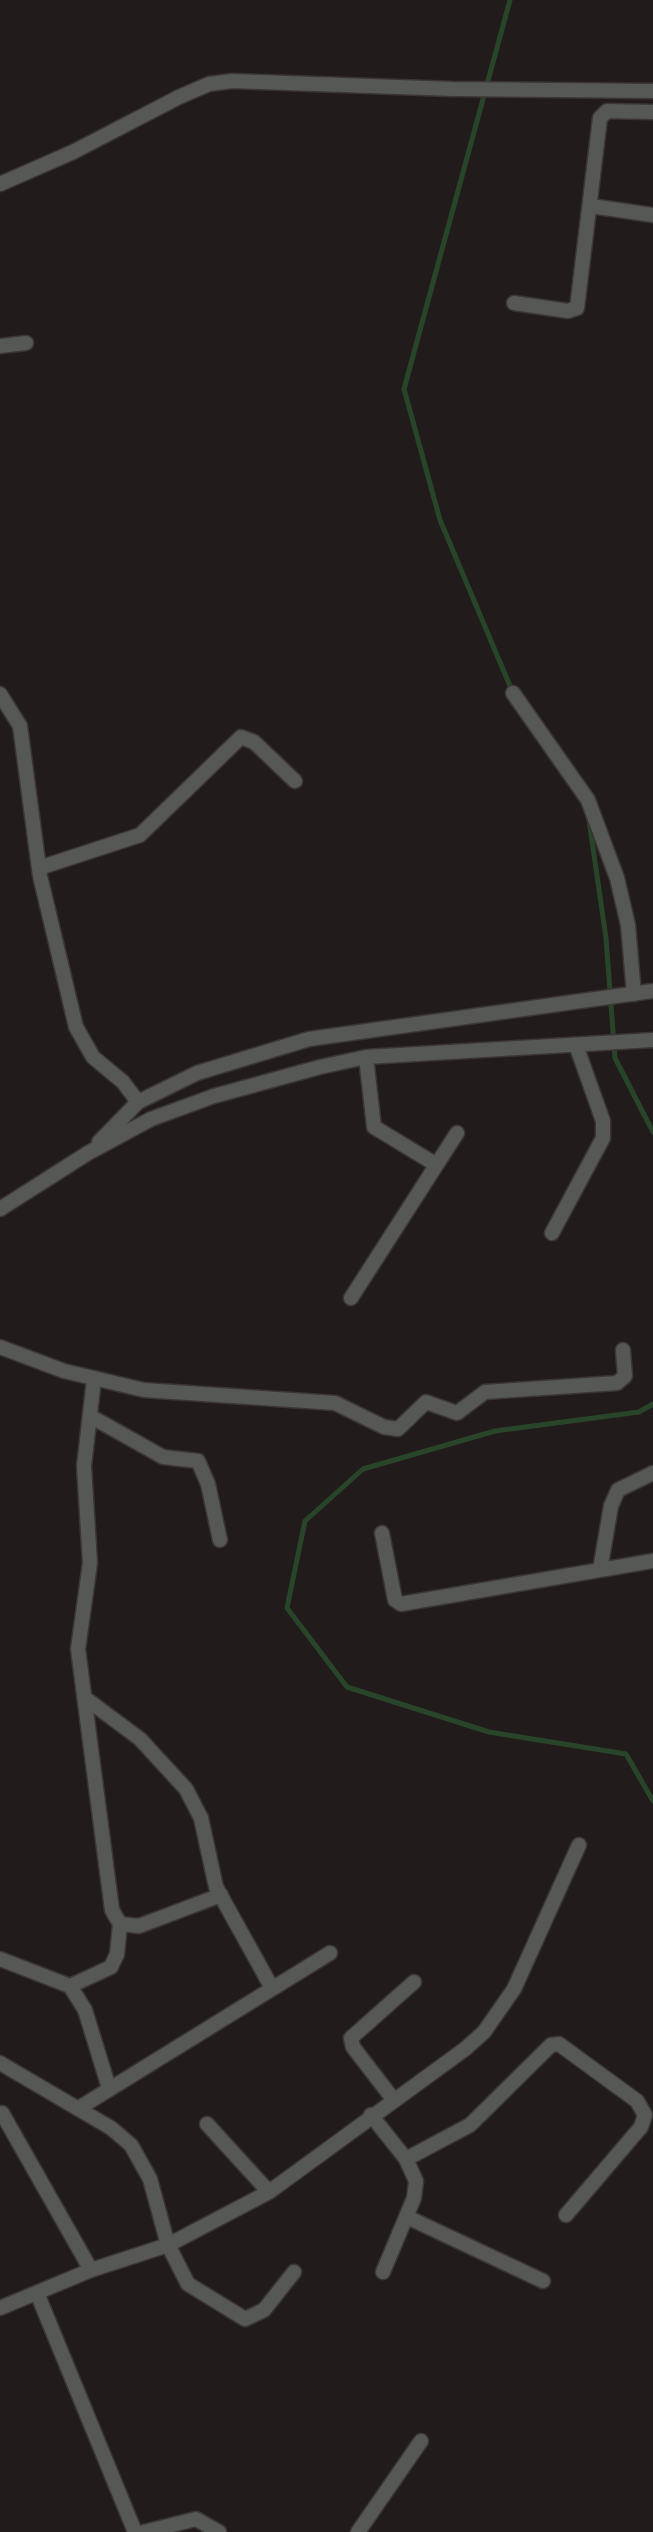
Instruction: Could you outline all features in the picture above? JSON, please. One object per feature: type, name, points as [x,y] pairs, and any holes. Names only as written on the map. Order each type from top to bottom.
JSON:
[{"type":"street","points":[[0,184],[73,152],[209,84],[232,81],[469,89],[648,90]]},
{"type":"street","points":[[514,303],[568,311],[577,308],[602,114],[613,110],[653,112]]},
{"type":"street","points":[[591,206],[653,215]]},
{"type":"street","points":[[0,346],[26,343]]},
{"type":"street","points":[[513,693],[588,800],[622,902],[628,995]]},
{"type":"street","points":[[0,694],[20,726],[39,868],[81,1040],[138,1102]]},
{"type":"street","points":[[39,868],[140,835],[241,737],[250,738],[295,781]]},
{"type":"street","points":[[88,1153],[138,1102],[197,1073],[309,1039],[572,1005],[653,991]]},
{"type":"street","points":[[0,1209],[88,1153],[151,1119],[214,1096],[366,1057],[653,1040]]},
{"type":"street","points":[[552,1233],[598,1148],[604,1130],[576,1045]]},
{"type":"street","points":[[366,1057],[374,1127],[435,1164]]},
{"type":"street","points":[[351,1298],[457,1133]]},
{"type":"street","points":[[0,1347],[94,1379],[144,1390],[335,1403],[384,1427],[398,1429],[426,1402],[457,1413],[480,1393],[617,1383],[625,1376],[623,1350]]},
{"type":"street","points":[[70,1986],[111,1967],[117,1954],[120,1924],[112,1910],[78,1631],[90,1563],[84,1466],[94,1379]]},
{"type":"street","points":[[90,1416],[163,1457],[198,1461],[208,1484],[220,1540]]},
{"type":"street","points":[[600,1570],[611,1506],[618,1490],[653,1473]]},
{"type":"street","points":[[382,1533],[395,1600],[401,1604],[653,1561]]},
{"type":"street","points":[[85,1698],[140,1739],[186,1789],[201,1818],[213,1874],[221,1895],[272,1988]]},
{"type":"street","points":[[0,2308],[91,2270],[168,2245],[269,2192],[465,2049],[503,2007],[534,1951],[579,1845]]},
{"type":"street","points":[[120,1924],[139,1926],[221,1895]]},
{"type":"street","points":[[79,2108],[330,1953]]},
{"type":"street","points":[[0,1959],[70,1986],[85,2010],[109,2088]]},
{"type":"street","points":[[393,2099],[353,2047],[351,2038],[414,1982]]},
{"type":"street","points":[[406,2159],[470,2125],[551,2045],[559,2044],[637,2101],[645,2115],[641,2127],[566,2215]]},
{"type":"street","points":[[0,2063],[111,2128],[140,2159],[150,2179],[168,2245],[188,2284],[245,2319],[264,2310],[294,2272]]},
{"type":"street","points":[[2,2113],[91,2270]]},
{"type":"street","points":[[371,2115],[406,2159],[414,2174],[416,2188],[383,2272]]},
{"type":"street","points":[[207,2124],[269,2192]]},
{"type":"street","points":[[407,2217],[543,2281]]},
{"type":"street","points":[[37,2293],[135,2532]]},
{"type":"street","points":[[358,2532],[421,2441]]},
{"type":"street","points":[[144,2532],[196,2519],[219,2532]]},
{"type":"waterway","points":[[510,0],[404,389],[440,520],[513,693]]},
{"type":"waterway","points":[[589,820],[606,938],[615,1058],[653,1132]]},
{"type":"waterway","points":[[653,1404],[639,1412],[495,1431],[363,1469],[305,1521],[287,1608],[347,1687],[489,1732],[626,1754],[653,1801]]}]
